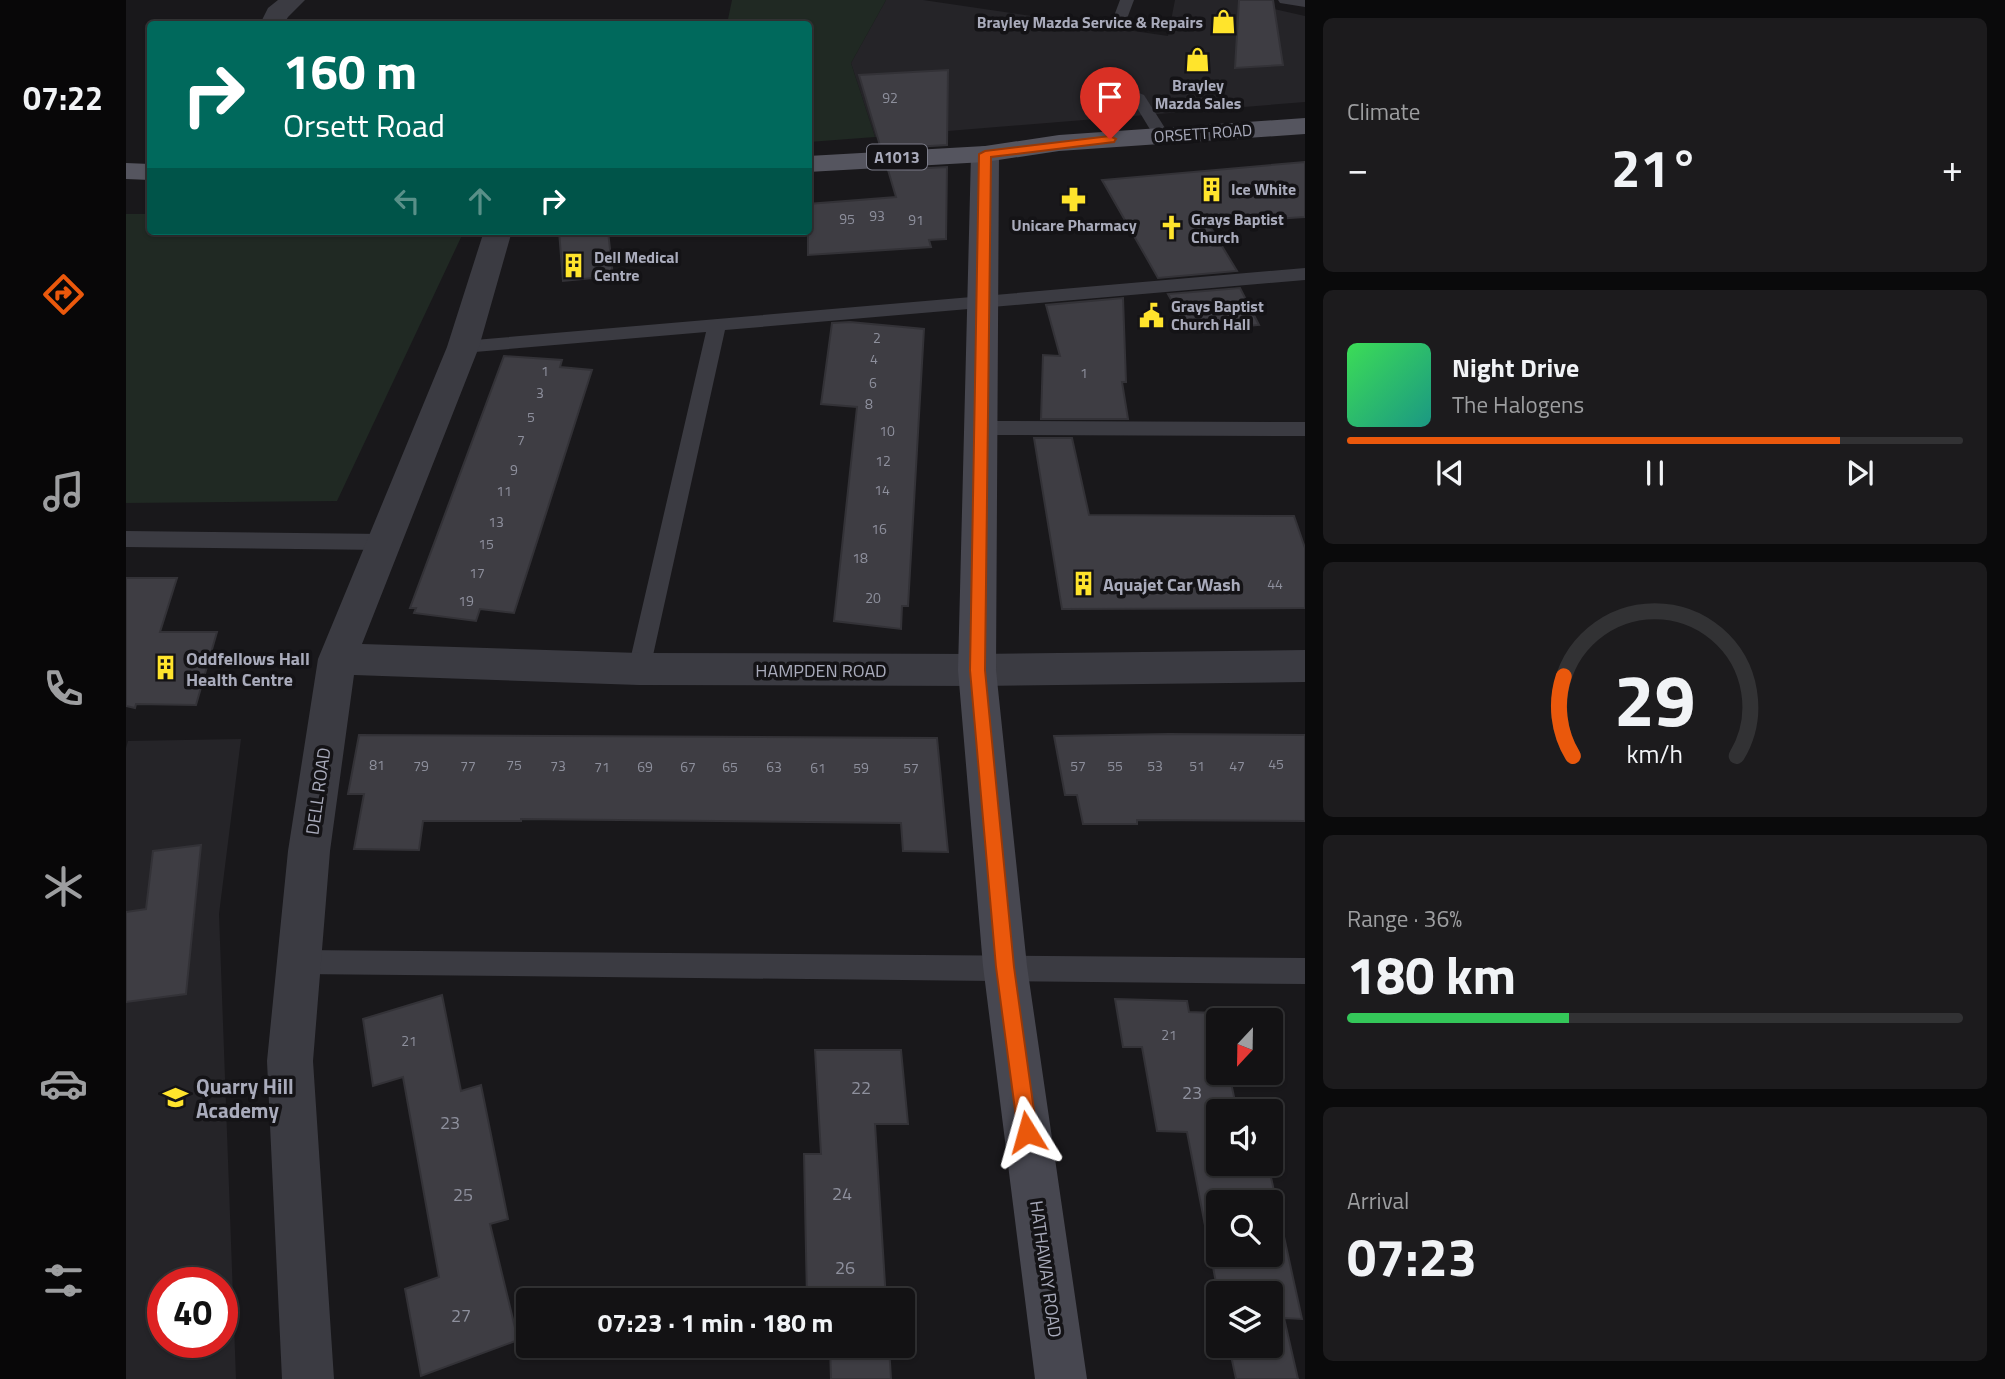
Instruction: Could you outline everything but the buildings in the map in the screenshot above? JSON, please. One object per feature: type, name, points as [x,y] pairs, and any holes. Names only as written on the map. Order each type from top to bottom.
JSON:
[{"type":"main road","name":"ORSETT ROAD","points":[[812,164],[985,154],[1059,144],[1305,126]]},
{"type":"main road","points":[[126,171],[147,172]]},
{"type":"street","points":[[273,21],[277,13],[293,0]]},
{"type":"street","name":"HATHAWAY ROAD","points":[[985,154],[978,670],[1005,967],[1061,1379]]},
{"type":"street","name":"DELL ROAD","points":[[308,1379],[290,1060],[309,851],[337,659],[463,347],[497,235]]},
{"type":"street","name":"HAMPDEN ROAD","points":[[337,659],[639,669],[978,670],[1305,666]]},
{"type":"lane","points":[[1118,23],[1127,0]]},
{"type":"lane","points":[[1285,0],[1305,4]]},
{"type":"lane","points":[[1139,99],[1162,136]]},
{"type":"lane","points":[[463,347],[984,304],[1305,274]]},
{"type":"lane","points":[[639,669],[718,326]]},
{"type":"lane","points":[[981,428],[1305,429]]},
{"type":"lane","points":[[126,539],[384,542]]},
{"type":"lane","points":[[298,962],[1305,971]]},
{"type":"shaded area","points":[[732,0],[886,0],[851,63],[875,137],[812,142],[812,21],[728,21]]},
{"type":"shaded area","points":[[886,0],[923,0],[1168,36],[1175,0],[1255,0],[1274,9],[1305,16],[1305,102],[875,137],[851,63]]},
{"type":"shaded area","points":[[126,214],[147,214],[147,235],[462,235],[337,501],[126,503]]},
{"type":"shaded area","name":"Quarry Hill Academy","points":[[241,739],[219,914],[232,1267],[147,1267],[147,1358],[235,1358],[236,1379],[126,1379],[128,741]]},
{"type":"place","name":"Brayley Mazda Service & Repairs","points":[[1223,22]]},
{"type":"place","name":"Brayley Mazda Sales","points":[[1198,59]]},
{"type":"place","name":"Ice White","points":[[1211,189]]},
{"type":"place","name":"Unicare Pharmacy","points":[[1074,199]]},
{"type":"place","name":"Grays Baptist Church","points":[[1171,228]]},
{"type":"place","name":"Dell Medical Centre","points":[[574,266]]},
{"type":"place","name":"Grays Baptist Church Hall","points":[[1151,315]]},
{"type":"place","name":"Aquajet Car Wash","points":[[1083,584]]},
{"type":"place","name":"Oddfellows Hall Health Centre","points":[[166,668]]},
{"type":"place","name":"Quarry Hill Academy","points":[[176,1098]]},
{"type":"route","points":[[1027,1132],[1005,967],[978,670],[985,154],[1110,139]]}]
